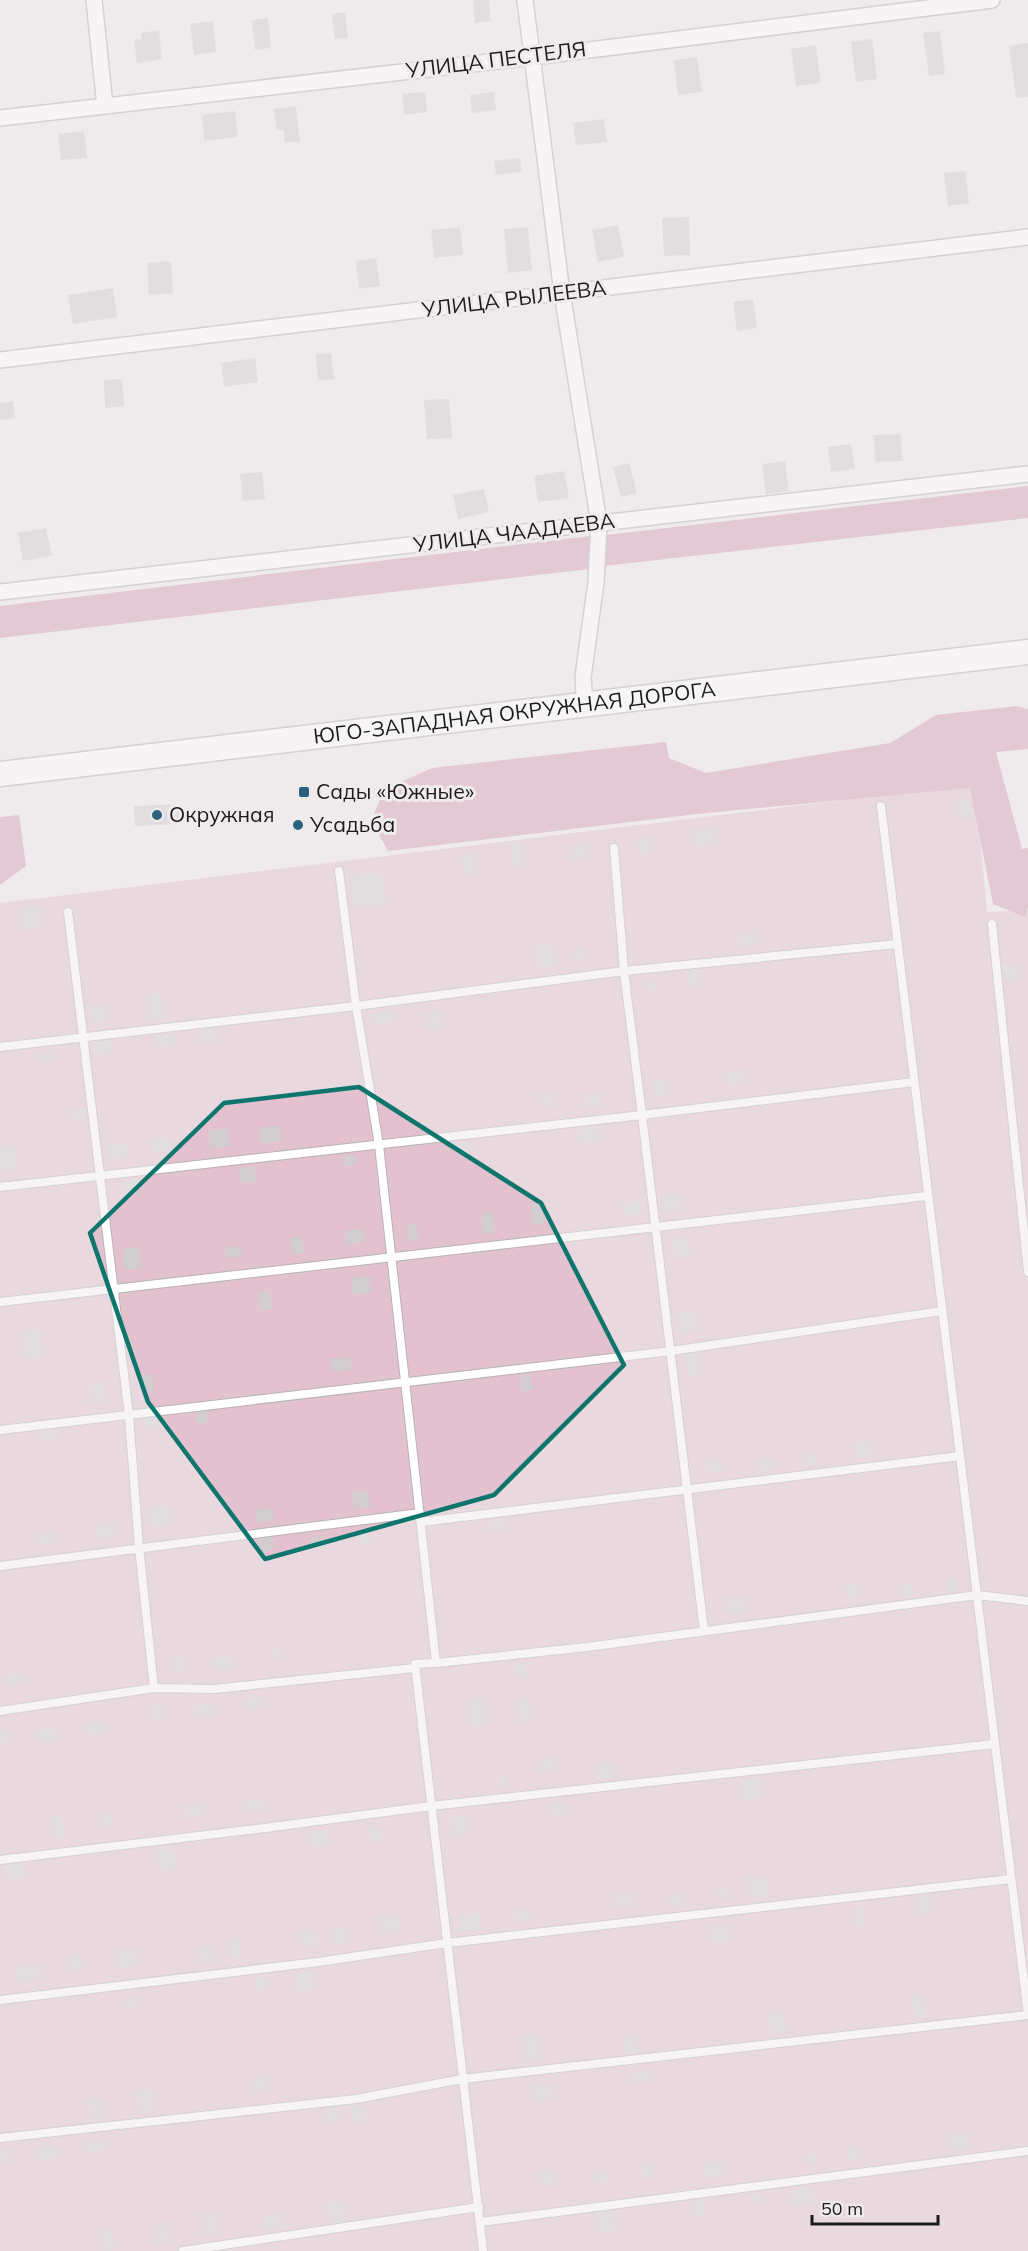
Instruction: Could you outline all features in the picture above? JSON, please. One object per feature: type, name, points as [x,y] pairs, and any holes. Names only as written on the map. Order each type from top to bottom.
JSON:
[{"type":"highway","name":"ЮГО-ЗАПАДНАЯ ОКРУЖНАЯ ДОРОГА","points":[[0,774],[1028,652]]},
{"type":"street","points":[[94,0],[105,106]]},
{"type":"street","points":[[525,0],[562,293],[599,523],[596,582],[583,677],[585,705]]},
{"type":"street","name":"УЛИЦА ПЕСТЕЛЯ","points":[[0,118],[533,57],[992,0]]},
{"type":"street","name":"УЛИЦА РЫЛЕЕВА","points":[[0,360],[1028,237]]},
{"type":"street","name":"УЛИЦА ЧААДАЕВА","points":[[0,592],[1028,474]]},
{"type":"lane","points":[[0,2138],[356,2099],[462,2079],[1028,2015],[881,806]]},
{"type":"lane","points":[[614,848],[624,971],[704,1631]]},
{"type":"lane","points":[[339,871],[379,1145],[436,1663]]},
{"type":"lane","points":[[68,912],[129,1416],[139,1547],[154,1688]]},
{"type":"lane","points":[[992,924],[1028,1272]]},
{"type":"lane","points":[[0,1047],[357,1006],[624,971],[897,944]]},
{"type":"lane","points":[[0,1186],[379,1145],[914,1082]]},
{"type":"lane","points":[[0,1302],[927,1196]]},
{"type":"lane","points":[[0,1430],[671,1351],[942,1311]]},
{"type":"lane","points":[[0,1566],[139,1547],[687,1490],[960,1456]]},
{"type":"lane","points":[[483,2251],[415,1664],[587,1647],[977,1595],[1028,1601]]},
{"type":"lane","points":[[0,1711],[154,1688],[214,1689],[415,1668]]},
{"type":"lane","points":[[0,1860],[431,1806],[995,1744]]},
{"type":"lane","points":[[0,2000],[318,1962],[447,1943],[1011,1879]]},
{"type":"lane","points":[[481,2222],[1028,2151]]},
{"type":"lane","points":[[183,2251],[479,2206]]},
{"type":"highlighted area","points":[[359,1087],[541,1203],[624,1365],[494,1495],[265,1559],[148,1402],[90,1233],[224,1103]]},
{"type":"shaded area","points":[[1028,486],[1028,518],[604,566],[606,535]]},
{"type":"shaded area","points":[[590,536],[590,569],[0,638],[0,606]]},
{"type":"shaded area","points":[[1017,706],[1028,709],[1028,749],[996,752],[1022,849],[1028,848],[1028,908],[1025,917],[993,904],[970,788],[697,814],[388,851],[371,820],[385,789],[432,768],[666,742],[669,758],[706,773],[890,743],[936,715]]},
{"type":"shaded area","points":[[975,784],[987,912],[1028,910],[1028,2251],[0,2251],[0,903]]},
{"type":"shaded area","points":[[19,815],[26,866],[0,885],[0,817]]},
{"type":"building","points":[[473,0],[489,0],[491,21],[475,23]]},
{"type":"building","points":[[345,12],[348,38],[335,39],[332,14]]},
{"type":"building","points":[[268,18],[271,48],[255,50],[252,20]]},
{"type":"building","points":[[213,21],[216,52],[194,55],[190,24]]},
{"type":"building","points":[[159,30],[162,59],[137,63],[134,40],[142,39],[141,33]]},
{"type":"building","points":[[940,31],[945,74],[929,76],[923,33]]},
{"type":"building","points":[[872,39],[877,79],[856,82],[851,42]]},
{"type":"building","points":[[1028,43],[1028,97],[1016,98],[1009,46]]},
{"type":"building","points":[[816,45],[821,83],[796,86],[791,49]]},
{"type":"building","points":[[697,57],[702,92],[678,95],[674,60]]},
{"type":"building","points":[[425,92],[427,112],[404,115],[402,94]]},
{"type":"building","points":[[494,92],[496,110],[472,113],[470,95]]},
{"type":"building","points":[[296,106],[300,141],[285,143],[284,130],[277,131],[274,109]]},
{"type":"building","points":[[235,111],[238,137],[204,141],[202,115]]},
{"type":"building","points":[[604,119],[607,142],[576,145],[573,123]]},
{"type":"building","points":[[84,131],[87,158],[61,160],[58,134]]},
{"type":"building","points":[[520,158],[522,172],[496,175],[494,161]]},
{"type":"building","points":[[965,171],[969,203],[948,206],[944,173]]},
{"type":"building","points":[[689,217],[690,255],[664,256],[662,218]]},
{"type":"building","points":[[618,225],[624,257],[598,262],[592,230]]},
{"type":"building","points":[[460,227],[463,255],[434,258],[431,230]]},
{"type":"building","points":[[528,227],[532,270],[508,273],[504,229]]},
{"type":"building","points":[[376,258],[380,286],[359,289],[356,261]]},
{"type":"building","points":[[171,261],[173,293],[149,295],[147,263]]},
{"type":"building","points":[[113,288],[117,317],[73,324],[68,295]]},
{"type":"building","points":[[753,299],[757,328],[737,331],[733,302]]},
{"type":"building","points":[[331,353],[334,379],[318,381],[316,354]]},
{"type":"building","points":[[255,358],[258,382],[224,387],[221,363]]},
{"type":"building","points":[[122,379],[124,406],[105,408],[104,380]]},
{"type":"building","points":[[449,399],[452,438],[427,439],[424,400]]},
{"type":"building","points":[[13,401],[15,418],[0,420],[0,403]]},
{"type":"building","points":[[901,434],[902,461],[875,462],[874,435]]},
{"type":"building","points":[[851,444],[855,469],[831,472],[828,447]]},
{"type":"building","points":[[785,461],[789,491],[766,494],[762,464]]},
{"type":"building","points":[[629,463],[637,493],[621,497],[613,467]]},
{"type":"building","points":[[564,471],[569,498],[538,502],[534,476]]},
{"type":"building","points":[[262,472],[265,499],[243,501],[240,474]]},
{"type":"building","points":[[484,489],[489,512],[458,519],[453,495]]},
{"type":"building","points":[[46,528],[52,556],[23,561],[18,533]]},
{"type":"building","points":[[970,800],[972,817],[959,819],[957,802]]},
{"type":"building","name":"Окружная","points":[[180,804],[181,824],[135,826],[134,806]]},
{"type":"building","points":[[716,827],[718,843],[693,847],[691,831]]},
{"type":"building","points":[[651,837],[652,853],[639,854],[638,838]]},
{"type":"building","points":[[587,843],[590,858],[573,861],[570,847]]},
{"type":"building","points":[[511,844],[524,844],[525,865],[512,866]]},
{"type":"building","points":[[474,853],[476,874],[464,875],[462,854]]},
{"type":"building","points":[[382,872],[387,905],[354,909],[350,876]]},
{"type":"building","points":[[37,905],[40,927],[23,930],[20,908]]},
{"type":"building","points":[[754,931],[757,944],[739,947],[737,934]]},
{"type":"building","points":[[552,943],[555,966],[538,968],[535,945]]},
{"type":"building","points":[[581,948],[582,961],[574,961],[573,949]]},
{"type":"building","points":[[1018,964],[1019,981],[1003,981],[1002,965]]},
{"type":"building","points":[[698,969],[700,985],[689,987],[686,971]]},
{"type":"building","points":[[656,979],[658,989],[646,991],[644,982]]},
{"type":"building","points":[[160,992],[164,1018],[149,1020],[145,994]]},
{"type":"building","points":[[105,1004],[107,1021],[91,1023],[89,1006]]},
{"type":"building","points":[[438,1010],[441,1028],[428,1030],[425,1012]]},
{"type":"building","points":[[391,1011],[393,1022],[374,1025],[372,1014]]},
{"type":"building","points":[[214,1028],[216,1043],[201,1044],[199,1030]]},
{"type":"building","points":[[177,1033],[178,1044],[157,1047],[156,1036]]},
{"type":"building","points":[[110,1038],[112,1053],[95,1055],[93,1040]]},
{"type":"building","points":[[51,1050],[52,1061],[42,1062],[41,1052]]},
{"type":"building","points":[[741,1070],[743,1084],[727,1086],[725,1072]]},
{"type":"building","points":[[669,1079],[670,1095],[653,1096],[651,1081]]},
{"type":"building","points":[[551,1092],[552,1106],[541,1107],[539,1094]]},
{"type":"building","points":[[600,1093],[602,1106],[587,1108],[585,1095]]},
{"type":"building","points":[[84,1107],[85,1120],[73,1121],[73,1108]]},
{"type":"building","points":[[280,1125],[282,1141],[261,1144],[259,1129]]},
{"type":"building","points":[[597,1126],[598,1142],[579,1143],[578,1128]]},
{"type":"building","points":[[227,1128],[230,1146],[211,1149],[208,1131]]},
{"type":"building","points":[[169,1137],[171,1151],[154,1153],[152,1139]]},
{"type":"building","points":[[471,1141],[472,1152],[459,1154],[458,1142]]},
{"type":"building","points":[[126,1143],[128,1157],[109,1159],[107,1145]]},
{"type":"building","points":[[14,1146],[17,1170],[0,1172],[0,1148]]},
{"type":"building","points":[[343,1155],[355,1155],[356,1165],[344,1166]]},
{"type":"building","points":[[255,1167],[256,1182],[240,1183],[239,1168]]},
{"type":"building","points":[[138,1178],[140,1193],[123,1196],[121,1181]]},
{"type":"building","points":[[679,1194],[680,1212],[665,1212],[664,1195]]},
{"type":"building","points":[[638,1199],[641,1214],[624,1217],[621,1203]]},
{"type":"building","points":[[531,1203],[543,1203],[544,1224],[532,1225]]},
{"type":"building","points":[[493,1212],[495,1233],[483,1234],[481,1213]]},
{"type":"building","points":[[416,1224],[419,1240],[408,1241],[406,1225]]},
{"type":"building","points":[[363,1228],[365,1242],[347,1245],[345,1231]]},
{"type":"building","points":[[302,1236],[304,1252],[292,1254],[290,1238]]},
{"type":"building","points":[[688,1236],[690,1256],[674,1258],[672,1238]]},
{"type":"building","points":[[139,1247],[142,1268],[125,1270],[122,1249]]},
{"type":"building","points":[[226,1247],[242,1247],[242,1257],[226,1258]]},
{"type":"building","points":[[369,1276],[372,1292],[353,1295],[351,1279]]},
{"type":"building","points":[[270,1291],[272,1308],[260,1310],[257,1293]]},
{"type":"building","points":[[693,1310],[696,1331],[680,1333],[678,1313]]},
{"type":"building","points":[[40,1330],[43,1357],[26,1359],[22,1332]]},
{"type":"building","points":[[700,1352],[702,1374],[688,1376],[685,1354]]},
{"type":"building","points":[[350,1357],[352,1369],[333,1372],[331,1359]]},
{"type":"building","points":[[151,1374],[154,1392],[141,1394],[138,1376]]},
{"type":"building","points":[[530,1374],[532,1390],[522,1392],[520,1375]]},
{"type":"building","points":[[102,1382],[105,1401],[92,1403],[89,1384]]},
{"type":"building","points":[[206,1408],[208,1423],[197,1424],[195,1410]]},
{"type":"building","points":[[158,1416],[159,1428],[146,1430],[144,1418]]},
{"type":"building","points":[[53,1429],[55,1439],[41,1441],[40,1431]]},
{"type":"building","points":[[869,1441],[871,1456],[858,1458],[856,1442]]},
{"type":"building","points":[[817,1452],[817,1465],[807,1466],[806,1453]]},
{"type":"building","points":[[720,1458],[722,1472],[707,1474],[705,1460]]},
{"type":"building","points":[[771,1458],[773,1469],[760,1472],[758,1460]]},
{"type":"building","points":[[368,1491],[371,1507],[355,1509],[352,1493]]},
{"type":"building","points":[[168,1505],[171,1524],[150,1527],[147,1508]]},
{"type":"building","points":[[273,1508],[274,1520],[257,1523],[255,1511]]},
{"type":"building","points":[[501,1519],[502,1531],[490,1532],[489,1521]]},
{"type":"building","points":[[114,1523],[116,1537],[98,1540],[96,1525]]},
{"type":"building","points":[[52,1531],[53,1543],[39,1545],[37,1533]]},
{"type":"building","points":[[359,1531],[369,1531],[370,1544],[359,1544]]},
{"type":"building","points":[[272,1536],[274,1550],[259,1552],[257,1538]]},
{"type":"building","points":[[323,1536],[325,1548],[312,1550],[310,1538]]},
{"type":"building","points":[[947,1578],[957,1578],[958,1591],[947,1591]]},
{"type":"building","points":[[860,1583],[862,1597],[847,1599],[845,1585]]},
{"type":"building","points":[[911,1583],[913,1595],[900,1597],[898,1585]]},
{"type":"building","points":[[741,1596],[743,1613],[730,1615],[727,1598]]},
{"type":"building","points":[[279,1648],[281,1659],[272,1660],[270,1650]]},
{"type":"building","points":[[231,1656],[232,1668],[214,1670],[212,1658]]},
{"type":"building","points":[[172,1657],[183,1657],[183,1672],[172,1671]]},
{"type":"building","points":[[525,1663],[527,1677],[515,1678],[514,1664]]},
{"type":"building","points":[[22,1673],[24,1683],[4,1687],[2,1676]]},
{"type":"building","points":[[260,1696],[262,1707],[243,1710],[241,1700]]},
{"type":"building","points":[[483,1698],[486,1725],[472,1727],[468,1700]]},
{"type":"building","points":[[529,1699],[532,1721],[520,1723],[517,1701]]},
{"type":"building","points":[[212,1703],[213,1715],[195,1717],[193,1705]]},
{"type":"building","points":[[153,1705],[164,1705],[164,1719],[152,1719]]},
{"type":"building","points":[[102,1721],[104,1732],[85,1735],[83,1725]]},
{"type":"building","points":[[54,1728],[56,1740],[37,1742],[35,1730]]},
{"type":"building","points":[[0,1730],[7,1730],[6,1744],[0,1744]]},
{"type":"building","points":[[555,1757],[556,1770],[540,1772],[538,1759]]},
{"type":"building","points":[[612,1763],[614,1778],[597,1780],[595,1765]]},
{"type":"building","points":[[507,1774],[508,1785],[499,1787],[498,1775]]},
{"type":"building","points":[[759,1777],[761,1797],[743,1800],[740,1780]]},
{"type":"building","points":[[264,1799],[266,1809],[247,1813],[245,1802]]},
{"type":"building","points":[[564,1802],[566,1815],[552,1817],[550,1804]]},
{"type":"building","points":[[204,1804],[205,1816],[187,1818],[185,1806]]},
{"type":"building","points":[[61,1814],[65,1837],[55,1839],[51,1816]]},
{"type":"building","points":[[101,1814],[113,1814],[113,1828],[101,1828]]},
{"type":"building","points":[[466,1815],[468,1834],[452,1836],[449,1817]]},
{"type":"building","points":[[381,1826],[383,1841],[371,1842],[369,1827]]},
{"type":"building","points":[[326,1831],[328,1844],[309,1847],[307,1833]]},
{"type":"building","points":[[174,1848],[176,1868],[160,1870],[157,1850]]},
{"type":"building","points":[[22,1861],[24,1878],[8,1881],[5,1863]]},
{"type":"building","points":[[766,1875],[768,1895],[751,1897],[748,1877]]},
{"type":"building","points":[[718,1887],[729,1887],[729,1900],[718,1900]]},
{"type":"building","points":[[631,1892],[633,1906],[618,1908],[616,1894]]},
{"type":"building","points":[[682,1892],[684,1904],[671,1906],[669,1894]]},
{"type":"building","points":[[930,1896],[932,1913],[918,1915],[915,1898]]},
{"type":"building","points":[[863,1905],[866,1925],[856,1926],[854,1906]]},
{"type":"building","points":[[530,1908],[532,1920],[515,1922],[513,1910]]},
{"type":"building","points":[[479,1912],[481,1928],[459,1931],[457,1915]]},
{"type":"building","points":[[397,1915],[400,1931],[382,1933],[380,1917]]},
{"type":"building","points":[[726,1923],[728,1941],[713,1943],[711,1925]]},
{"type":"building","points":[[346,1928],[348,1942],[334,1944],[332,1930]]},
{"type":"building","points":[[317,1930],[319,1945],[301,1947],[299,1933]]},
{"type":"building","points":[[238,1938],[241,1958],[229,1959],[226,1940]]},
{"type":"building","points":[[211,1946],[214,1963],[202,1965],[199,1948]]},
{"type":"building","points":[[133,1949],[135,1966],[118,1968],[116,1951]]},
{"type":"building","points":[[81,1955],[83,1971],[71,1972],[69,1957]]},
{"type":"building","points":[[39,1964],[41,1979],[16,1982],[14,1967]]},
{"type":"building","points":[[311,1971],[313,1990],[296,1992],[294,1974]]},
{"type":"building","points":[[267,1976],[268,1989],[256,1990],[254,1978]]},
{"type":"building","points":[[924,1994],[927,2017],[914,2019],[911,1996]]},
{"type":"building","points":[[134,1996],[136,2008],[127,2009],[125,1997]]},
{"type":"building","points":[[784,2011],[787,2031],[770,2033],[768,2013]]},
{"type":"building","points":[[539,2034],[542,2059],[526,2061],[522,2036]]},
{"type":"building","points":[[636,2035],[638,2052],[626,2053],[624,2037]]},
{"type":"building","points":[[650,2070],[651,2080],[632,2083],[631,2073]]},
{"type":"building","points":[[267,2075],[270,2090],[254,2093],[251,2079]]},
{"type":"building","points":[[550,2083],[552,2099],[534,2102],[532,2085]]},
{"type":"building","points":[[151,2089],[151,2111],[139,2112],[138,2090]]},
{"type":"building","points":[[100,2098],[102,2119],[91,2120],[89,2099]]},
{"type":"building","points":[[336,2104],[338,2121],[326,2123],[324,2106]]},
{"type":"building","points":[[365,2104],[367,2121],[353,2123],[351,2106]]},
{"type":"building","points":[[966,2133],[968,2148],[949,2150],[948,2135]]},
{"type":"building","points":[[103,2139],[105,2150],[85,2153],[83,2143]]},
{"type":"building","points":[[54,2146],[56,2158],[37,2160],[36,2148]]},
{"type":"building","points":[[859,2147],[861,2159],[849,2161],[847,2148]]},
{"type":"building","points":[[0,2148],[7,2148],[7,2162],[0,2162]]},
{"type":"building","points":[[815,2153],[816,2163],[806,2165],[805,2154]]},
{"type":"building","points":[[722,2162],[724,2175],[705,2178],[703,2164]]},
{"type":"building","points":[[652,2164],[653,2177],[642,2178],[641,2165]]},
{"type":"building","points":[[555,2170],[557,2184],[542,2186],[540,2172]]},
{"type":"building","points":[[606,2170],[608,2181],[595,2184],[593,2172]]},
{"type":"building","points":[[813,2186],[815,2203],[794,2206],[792,2189]]},
{"type":"building","points":[[762,2193],[764,2201],[750,2203],[749,2195]]},
{"type":"building","points":[[703,2199],[705,2215],[695,2217],[693,2201]]},
{"type":"building","points":[[341,2201],[344,2222],[330,2224],[327,2203]]},
{"type":"building","points":[[612,2210],[615,2231],[597,2234],[594,2212]]},
{"type":"building","points":[[203,2213],[216,2213],[216,2235],[204,2235]]},
{"type":"building","points":[[279,2213],[282,2227],[265,2230],[262,2216]]},
{"type":"building","points":[[165,2222],[167,2243],[156,2244],[154,2223]]},
{"type":"building","points":[[112,2228],[115,2249],[104,2250],[101,2229]]},
{"type":"place","name":"Сады «Южные»","points":[[304,792]]},
{"type":"place","name":"Окружная","points":[[157,815]]},
{"type":"place","name":"Усадьба","points":[[298,825]]}]
